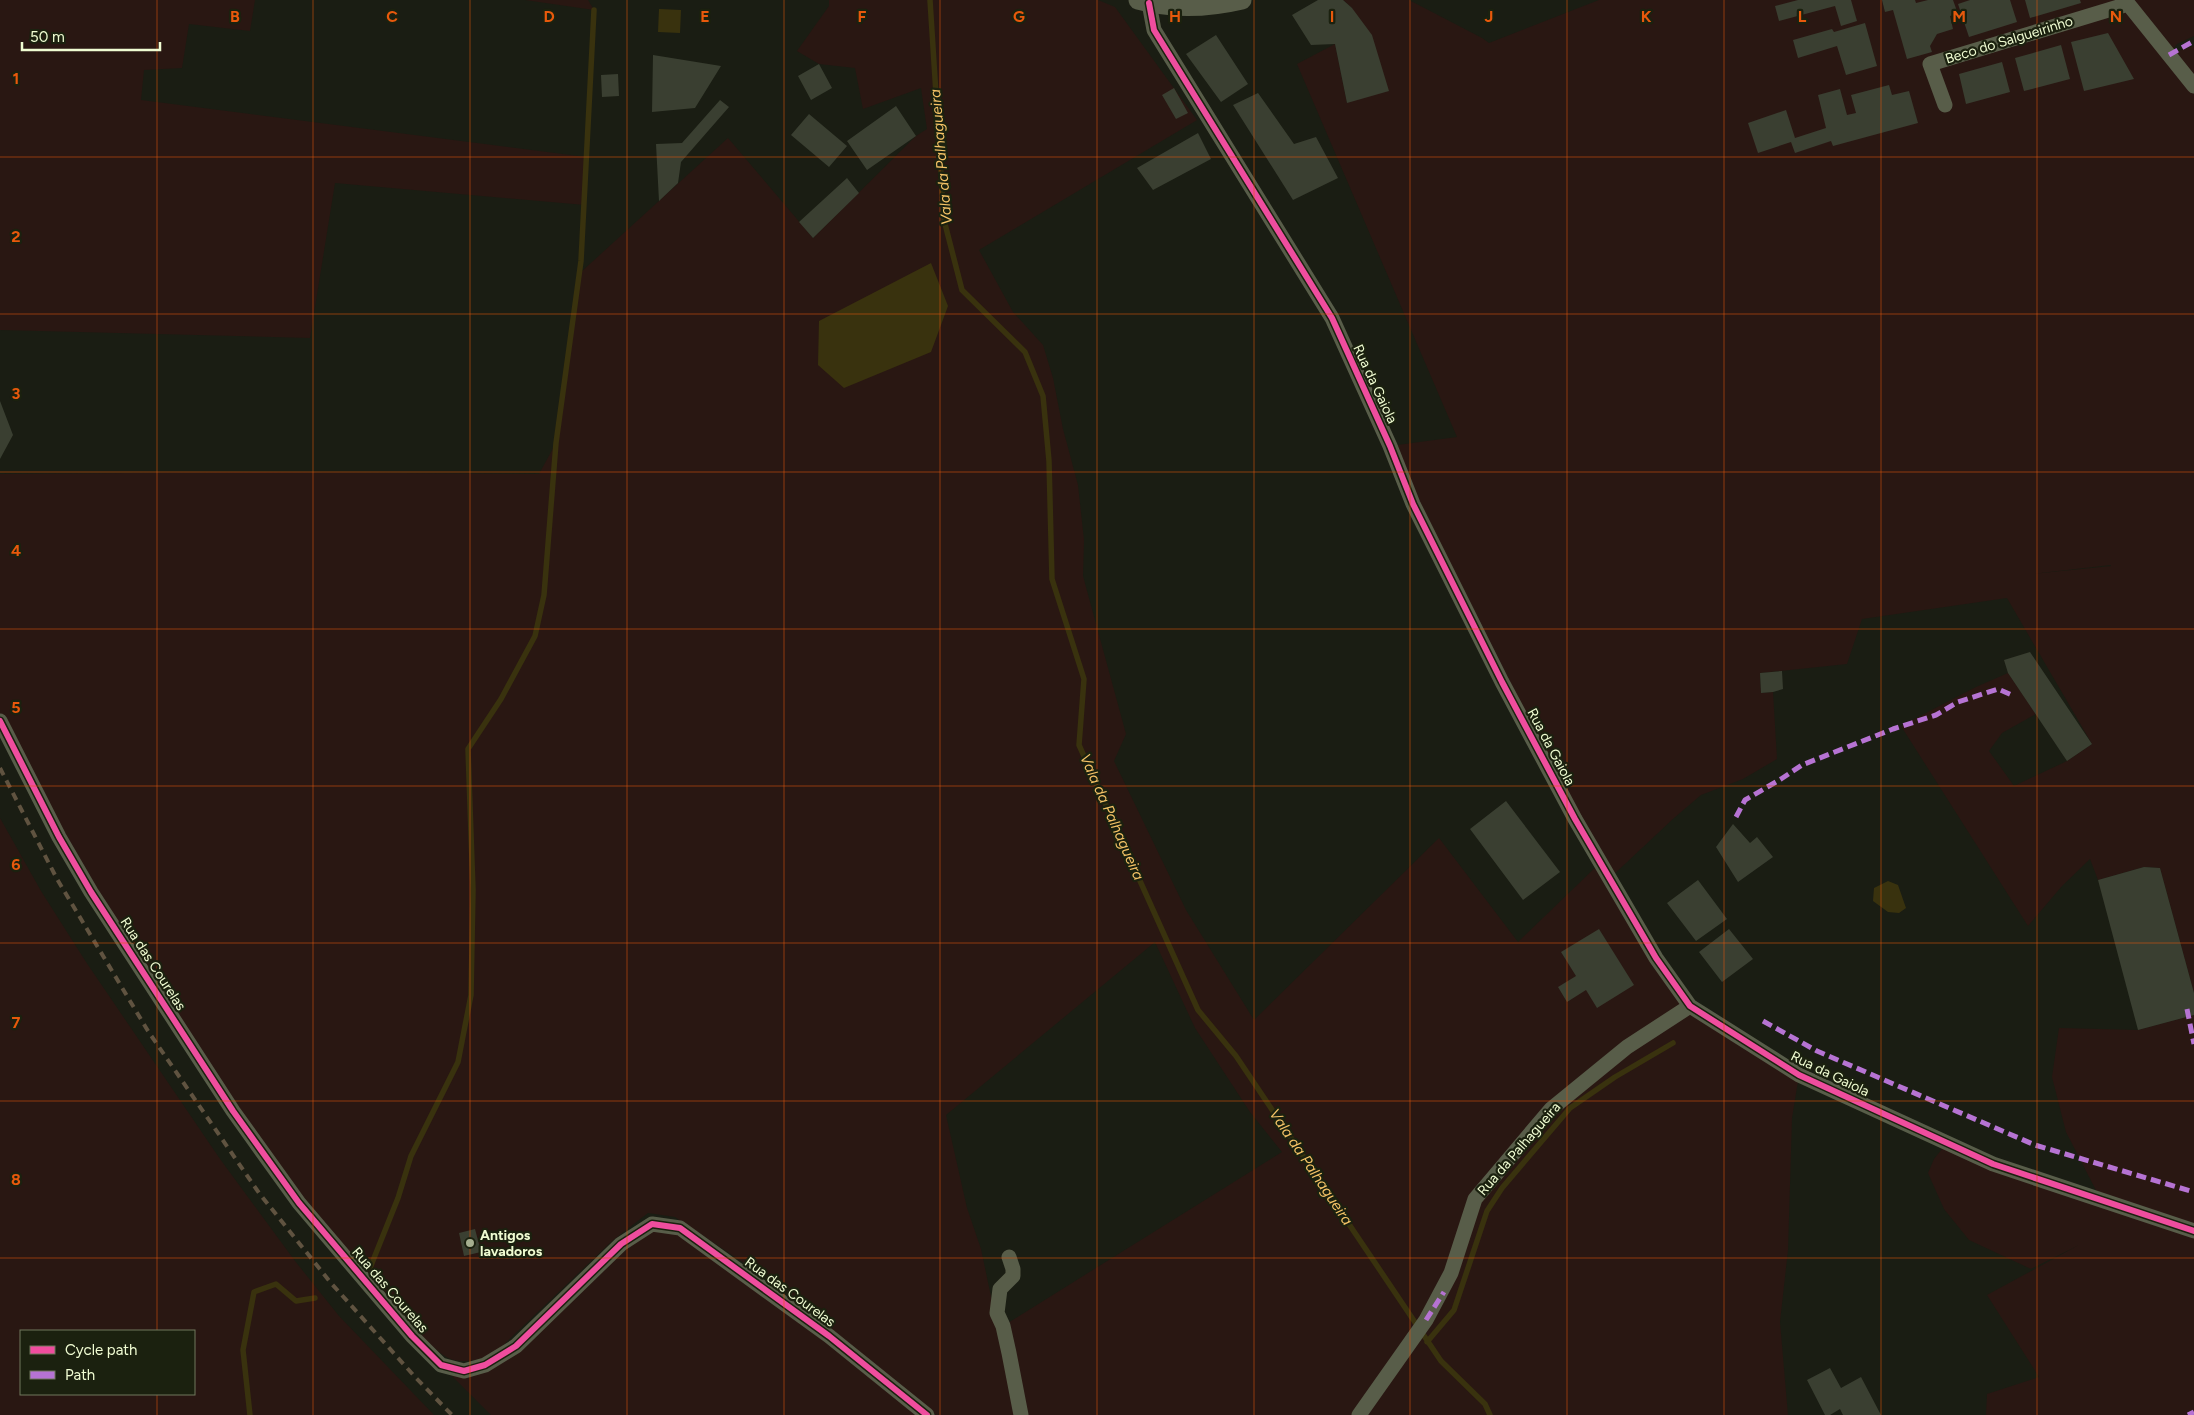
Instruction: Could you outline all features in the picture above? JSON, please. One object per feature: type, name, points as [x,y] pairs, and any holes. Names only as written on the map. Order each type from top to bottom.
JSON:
[{"type":"street","points":[[1144,2],[1190,6],[1242,0]]},
{"type":"street","name":"Rua da Gaiola","points":[[1144,2],[1154,30],[1332,318],[1390,446],[1413,504],[1499,676],[1575,819],[1656,958],[1690,1006],[1799,1075],[1993,1164],[2194,1231]]},
{"type":"street","points":[[2127,2],[2194,86]]},
{"type":"street","name":"Beco do Salgueirinho","points":[[1945,105],[1930,64],[2127,2]]},
{"type":"street","name":"Rua das Courelas","points":[[0,721],[59,837],[90,892],[234,1111],[299,1203],[412,1336],[441,1365],[464,1371],[486,1366],[516,1346],[621,1244],[652,1224],[680,1228],[829,1336],[927,1415]]},
{"type":"street","name":"Rua da Palhagueira","points":[[1359,1415],[1426,1320],[1451,1273],[1475,1199],[1481,1191],[1551,1109],[1627,1047],[1690,1006]]},
{"type":"street","points":[[1009,1257],[1013,1269],[1012,1276],[1000,1289],[997,1313],[1003,1326],[1010,1353],[1021,1415]]},
{"type":"shaded area","points":[[0,0],[255,0],[250,31],[189,24],[182,68],[144,70],[141,100],[586,157],[585,205],[335,183],[310,338],[0,330]]},
{"type":"shaded area","points":[[525,0],[588,0],[594,10]]},
{"type":"shaded area","points":[[829,0],[1098,0],[1115,7],[1197,120],[979,250],[1013,312],[1043,345],[1053,378],[1063,429],[1078,485],[1084,540],[1083,576],[1126,734],[1114,761],[1186,910],[1254,1020],[1439,838],[1518,942],[1601,862],[1390,446],[1457,437],[1297,64],[1335,44],[1347,103],[1352,8],[1343,0],[1409,0],[1489,43],[1599,0],[2194,0],[2194,36],[2177,44],[2169,54],[2194,46],[2194,993],[2160,868],[2144,867],[2098,880],[2090,859],[2062,886],[2028,926],[1901,726],[1976,687],[2008,673],[2036,714],[2002,733],[1989,751],[2014,786],[2067,761],[2092,744],[2007,598],[1862,619],[1847,664],[1760,673],[1761,693],[1773,692],[1777,759],[1743,779],[1701,795],[1610,878],[1690,1005],[1799,1075],[1792,1118],[1788,1250],[1780,1322],[1788,1415],[1021,1415],[1003,1326],[1282,1152],[1250,1112],[1195,1028],[1155,942],[946,1115],[967,1208],[981,1249],[1016,1415],[936,1415],[783,1289],[675,1217],[648,1213],[612,1241],[495,1353],[475,1360],[454,1360],[445,1356],[423,1337],[373,1277],[369,1285],[299,1203],[91,892],[0,721],[0,474],[259,472],[539,474],[556,443],[580,273],[728,138],[813,238],[916,136],[927,129],[921,88],[863,109],[855,68],[819,64],[797,51],[829,6]],"holes":[[[2111,565],[2111,566],[2031,574]]]},
{"type":"shaded area","points":[[659,9],[681,10],[680,33],[658,32]]},
{"type":"shaded area","points":[[931,263],[948,306],[931,352],[844,388],[818,365],[819,321]]},
{"type":"shaded area","points":[[0,818],[41,891],[86,962],[220,1159],[295,1261],[339,1316],[434,1415],[0,1415]]},
{"type":"shaded area","points":[[1888,881],[1898,885],[1906,908],[1899,913],[1888,912],[1873,901],[1874,888]]},
{"type":"shaded area","points":[[2194,1015],[2194,1415],[1986,1415],[1987,1394],[2039,1377],[1987,1295],[2079,1245],[2031,1269],[1969,1240],[1944,1209],[1928,1173],[1934,1159],[1947,1143],[2101,1200],[2066,1132],[2052,1077],[2059,1028],[2138,1030]]},
{"type":"shaded area","points":[[652,1224],[680,1228],[927,1415],[491,1415],[441,1365],[485,1365]]},
{"type":"building","points":[[1318,0],[1343,0],[1352,8],[1372,35],[1389,91],[1347,103],[1335,44],[1311,45],[1292,15]]},
{"type":"building","points":[[1798,0],[1851,0],[1857,21],[1841,26],[1835,6],[1779,21],[1775,6]]},
{"type":"building","points":[[1882,0],[1915,0],[1916,3],[1928,0],[1953,0],[1958,14],[1950,16],[1953,29],[1937,34],[1930,46],[1932,52],[1907,59],[1893,10],[1885,12]]},
{"type":"building","points":[[1970,0],[2010,0],[2017,22],[1969,37],[1958,4]]},
{"type":"building","points":[[2025,0],[2080,0],[2081,3],[2030,18]]},
{"type":"building","points":[[1865,23],[1877,66],[1846,75],[1837,46],[1798,58],[1793,40],[1832,29],[1834,32]]},
{"type":"building","points":[[2108,33],[2134,79],[2084,91],[2071,42]]},
{"type":"building","points":[[1216,35],[1248,84],[1221,102],[1186,54]]},
{"type":"building","points":[[2061,45],[2070,79],[2024,91],[2015,58]]},
{"type":"building","points":[[653,55],[721,66],[695,108],[652,112]]},
{"type":"building","points":[[2002,62],[2010,92],[1966,104],[1959,74]]},
{"type":"building","points":[[819,64],[832,88],[811,100],[798,76]]},
{"type":"building","points":[[618,74],[619,96],[602,97],[601,75]]},
{"type":"building","points":[[1889,85],[1892,95],[1909,91],[1918,123],[1833,146],[1831,141],[1795,153],[1791,142],[1758,153],[1748,123],[1786,110],[1795,138],[1826,128],[1818,95],[1840,89],[1847,115],[1856,113],[1851,95]]},
{"type":"building","points":[[1174,88],[1188,113],[1176,119],[1162,95]]},
{"type":"building","points":[[1258,93],[1294,144],[1316,137],[1338,178],[1293,200],[1233,105]]},
{"type":"building","points":[[720,100],[729,107],[681,162],[678,183],[659,201],[656,144],[682,143]]},
{"type":"building","points":[[896,106],[916,136],[867,170],[847,141]]},
{"type":"building","points":[[809,114],[847,146],[829,167],[791,135]]},
{"type":"building","points":[[1198,133],[1211,159],[1153,190],[1137,168]]},
{"type":"building","points":[[847,178],[859,193],[813,238],[799,222]]},
{"type":"building","points":[[0,401],[13,435],[0,459]]},
{"type":"building","points":[[2030,652],[2092,744],[2067,761],[2008,673],[2004,660]]},
{"type":"building","points":[[1782,671],[1783,689],[1761,693],[1760,673]]},
{"type":"building","points":[[1506,801],[1560,872],[1523,900],[1470,829]]},
{"type":"building","points":[[1733,824],[1750,843],[1757,837],[1773,857],[1738,882],[1716,847]]},
{"type":"building","points":[[2144,867],[2160,868],[2194,993],[2194,1015],[2138,1030],[2098,880]]},
{"type":"building","points":[[1698,880],[1727,919],[1696,941],[1667,903]]},
{"type":"building","points":[[1599,929],[1634,985],[1597,1008],[1586,990],[1567,1002],[1558,987],[1576,976],[1561,952]]},
{"type":"building","points":[[1729,929],[1753,959],[1722,982],[1699,952]]},
{"type":"building","name":"Antigos lavadoros","points":[[475,1229],[481,1252],[464,1256],[459,1233]]},
{"type":"building","points":[[1830,1368],[1841,1388],[1861,1377],[1881,1415],[1843,1415],[1840,1409],[1830,1415],[1825,1415],[1807,1380]]},
{"type":"waterway","name":"Vala da Palhagueira","points":[[930,0],[944,220],[962,290],[1025,352],[1043,396],[1049,461],[1052,579],[1084,679],[1079,745],[1198,1010],[1236,1056],[1441,1361],[1485,1404],[1490,1415]]},
{"type":"waterway","points":[[370,1268],[398,1198],[411,1156],[458,1062],[471,995],[473,890],[468,749],[501,699],[535,636],[544,595],[556,443],[581,261],[594,10]]},
{"type":"waterway","points":[[1427,1342],[1454,1310],[1487,1211],[1502,1188],[1570,1108],[1615,1077],[1673,1043]]},
{"type":"waterway","points":[[250,1415],[243,1350],[254,1292],[276,1284],[296,1301],[315,1298]]},
{"type":"railway","points":[[0,768],[57,879],[148,1031],[259,1193],[331,1283],[416,1378],[452,1415]]},
{"type":"marked path","points":[[2169,55],[2194,41]]},
{"type":"marked path","points":[[1736,817],[1745,800],[1802,765],[1893,729],[1936,715],[1958,702],[1998,689],[2014,696]]},
{"type":"marked path","points":[[2187,1009],[2194,1044]]},
{"type":"marked path","points":[[1763,1021],[1817,1051],[2035,1145],[2194,1192]]},
{"type":"marked path","points":[[1426,1320],[1444,1292]]},
{"type":"marked path","points":[[2188,1415],[2194,1412]]},
{"type":"cycle path","points":[[1149,3],[1154,30],[1332,318],[1390,446],[1413,504],[1502,682],[1575,819],[1656,958],[1690,1006],[1799,1075],[1993,1164],[2194,1231]]},
{"type":"cycle path","points":[[0,721],[59,837],[91,892],[233,1111],[299,1203],[412,1336],[441,1365],[464,1371],[485,1365],[516,1346],[621,1244],[652,1224],[680,1228],[829,1336],[927,1415]]},
{"type":"place","name":"Antigos lavadoros","points":[[470,1243]]}]
